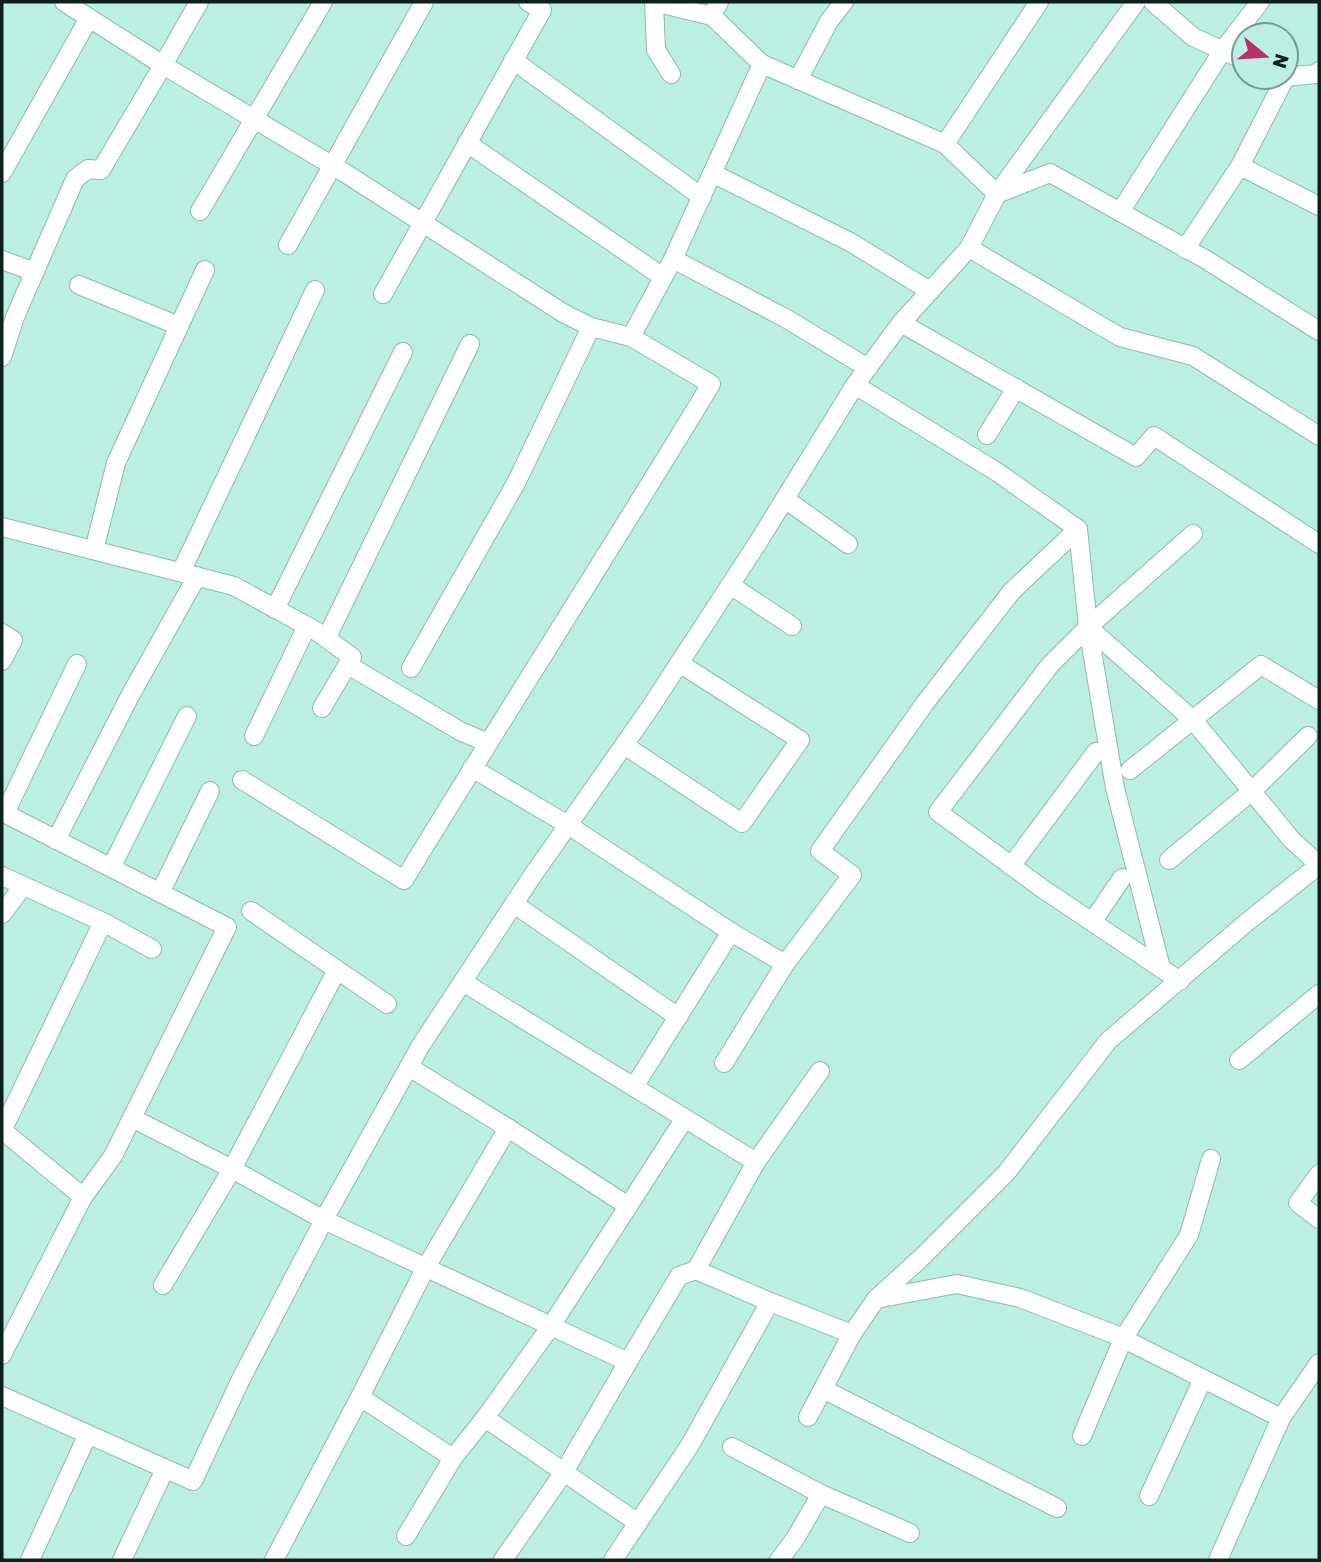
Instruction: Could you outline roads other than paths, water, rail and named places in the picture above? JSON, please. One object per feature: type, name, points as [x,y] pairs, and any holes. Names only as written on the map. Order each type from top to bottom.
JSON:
[{"type":"street","points":[[2,357],[15,317],[75,178],[88,169],[101,170],[200,2]]},
{"type":"street","points":[[200,211],[323,2]]},
{"type":"street","points":[[288,245],[424,2]]},
{"type":"street","points":[[671,74],[656,50],[654,2],[715,9],[762,64],[945,144],[997,194]]},
{"type":"street","points":[[798,79],[829,21],[844,2]]},
{"type":"street","points":[[945,144],[1039,2]]},
{"type":"street","points":[[2,1395],[193,1481],[324,1220],[408,1067],[514,904],[679,663],[855,385],[901,323],[969,248],[997,194],[1136,2]]},
{"type":"street","points":[[1153,2],[1193,37],[1230,53]]},
{"type":"street","points":[[1119,212],[1223,50],[1260,2]]},
{"type":"street","points":[[71,3],[89,18],[163,65],[333,166],[563,313],[591,327],[631,337],[711,384],[404,880],[242,780]]},
{"type":"street","points":[[383,294],[513,60],[539,4]]},
{"type":"street","points":[[2,173],[89,18]]},
{"type":"street","points":[[513,60],[702,197]]},
{"type":"street","points":[[631,337],[673,259],[762,64]]},
{"type":"street","points":[[1300,76],[1316,74],[1319,71]]},
{"type":"street","points":[[1185,249],[1240,166],[1277,91]]},
{"type":"street","points":[[467,143],[663,277]]},
{"type":"street","points":[[1240,166],[1319,206]]},
{"type":"street","points":[[712,173],[849,242],[930,291]]},
{"type":"street","points":[[997,194],[1049,173],[1185,249],[1319,331]]},
{"type":"street","points":[[969,248],[1120,337],[1193,356],[1319,436]]},
{"type":"street","points":[[673,259],[787,319],[868,368]]},
{"type":"street","points":[[2,260],[35,272]]},
{"type":"street","points":[[93,550],[116,463],[205,270]]},
{"type":"street","points":[[79,285],[179,327]]},
{"type":"street","points":[[56,840],[189,574],[315,290]]},
{"type":"street","points":[[901,323],[1136,457],[1154,436],[1319,544]]},
{"type":"street","points":[[411,667],[516,483],[591,327]]},
{"type":"street","points":[[327,638],[470,344]]},
{"type":"street","points":[[275,608],[403,352]]},
{"type":"street","points":[[855,385],[997,472],[1078,529],[1088,627],[1115,788],[1161,968]]},
{"type":"street","points":[[987,435],[1016,388]]},
{"type":"street","points":[[785,499],[848,544]]},
{"type":"street","points":[[2,527],[234,586],[307,626],[352,657],[322,708]]},
{"type":"street","points":[[724,1063],[785,964],[852,875],[820,851],[925,702],[1012,591],[1078,529]]},
{"type":"street","points":[[1180,981],[1011,866],[938,812],[1050,664],[1193,534]]},
{"type":"street","points":[[730,585],[792,626]]},
{"type":"street","points":[[254,736],[307,626]]},
{"type":"street","points":[[808,1417],[852,1334],[876,1299],[1007,1172],[1108,1041],[1319,864],[1291,839],[1194,720],[1088,627]]},
{"type":"street","points":[[2,633],[13,639],[2,661]]},
{"type":"street","points":[[624,745],[742,823],[800,740],[679,663]]},
{"type":"street","points":[[2,1355],[83,1197],[113,1156],[227,927],[3,813],[77,664]]},
{"type":"street","points":[[348,665],[460,731],[488,743]]},
{"type":"street","points":[[1130,770],[1261,665],[1319,700]]},
{"type":"street","points":[[111,868],[187,716]]},
{"type":"street","points":[[1169,860],[1252,791],[1308,736]]},
{"type":"street","points":[[1011,866],[1096,752]]},
{"type":"street","points":[[472,768],[568,825],[785,964]]},
{"type":"street","points":[[160,893],[210,791]]},
{"type":"street","points":[[2,876],[103,922],[152,949]]},
{"type":"street","points":[[1092,922],[1122,878]]},
{"type":"street","points":[[2,915],[23,886]]},
{"type":"street","points":[[514,904],[678,1017]]},
{"type":"street","points":[[251,911],[387,1004]]},
{"type":"street","points":[[83,1197],[2,1130],[103,922]]},
{"type":"street","points":[[634,1087],[732,932]]},
{"type":"street","points":[[163,1285],[232,1169],[337,970]]},
{"type":"street","points":[[463,982],[756,1162]]},
{"type":"street","points":[[1239,1060],[1319,994]]},
{"type":"street","points":[[408,1067],[628,1206]]},
{"type":"street","points":[[503,1560],[564,1472],[679,1276],[696,1269],[756,1162],[820,1071]]},
{"type":"street","points":[[132,1118],[324,1220],[628,1362]]},
{"type":"street","points":[[406,1536],[453,1458],[551,1326],[685,1118]]},
{"type":"street","points":[[274,1560],[426,1267],[508,1128]]},
{"type":"street","points":[[1082,1436],[1123,1339],[1189,1235],[1211,1159]]},
{"type":"street","points":[[1319,1174],[1298,1203],[1319,1219]]},
{"type":"street","points":[[696,1269],[852,1334]]},
{"type":"street","points":[[876,1299],[957,1284],[1020,1298],[1123,1339],[1282,1418]]},
{"type":"street","points":[[613,1560],[690,1446],[770,1302]]},
{"type":"street","points":[[1218,1560],[1282,1418],[1319,1363]]},
{"type":"street","points":[[1149,1496],[1203,1379]]},
{"type":"street","points":[[823,1389],[1057,1507]]},
{"type":"street","points":[[360,1397],[453,1458]]},
{"type":"street","points":[[485,1418],[638,1523]]},
{"type":"street","points":[[30,1560],[88,1434]]},
{"type":"street","points":[[732,1447],[821,1494],[910,1533]]},
{"type":"street","points":[[122,1560],[165,1469]]},
{"type":"street","points":[[779,1560],[795,1539],[821,1494]]}]
